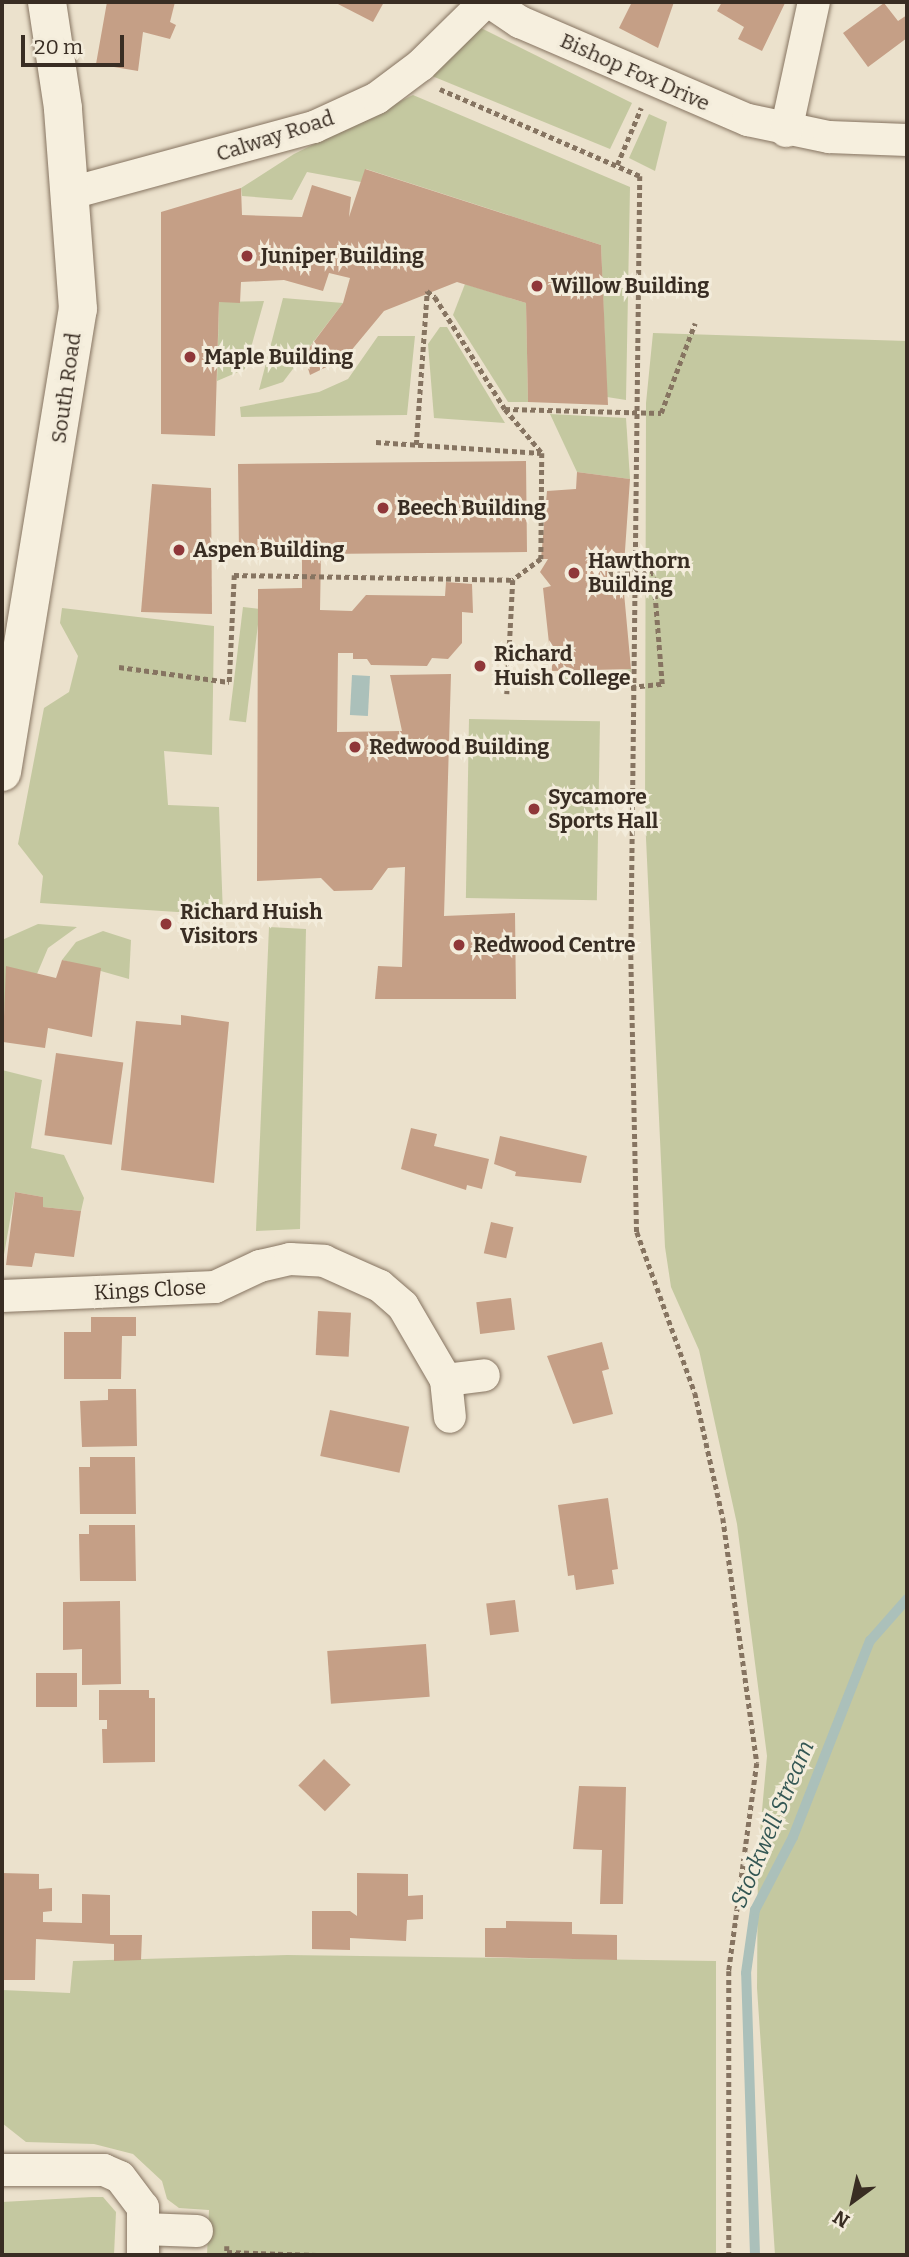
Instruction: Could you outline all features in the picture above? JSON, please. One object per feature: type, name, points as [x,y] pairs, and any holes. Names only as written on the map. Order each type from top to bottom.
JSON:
[{"type":"main road","name":"South Road","points":[[2,772],[78,309],[71,192],[47,2]]},
{"type":"street","name":"Calway Road","points":[[71,192],[314,127],[377,98],[408,75],[487,2]]},
{"type":"street","name":"Bishop Fox Drive","points":[[487,2],[520,22],[681,93],[786,131],[907,140]]},
{"type":"street","points":[[786,131],[814,2]]},
{"type":"street","name":"Kings Close","points":[[2,1296],[215,1287],[260,1266],[290,1259],[324,1261],[380,1286],[403,1306],[446,1380],[450,1417]]},
{"type":"street","points":[[446,1380],[484,1376]]},
{"type":"street","points":[[2,2170],[104,2170],[120,2177],[142,2207],[143,2242],[197,2231]]},
{"type":"path","points":[[408,75],[640,176],[631,955],[637,1232],[698,1406],[723,1518],[757,1763],[729,1971],[729,2255]]},
{"type":"path","points":[[617,165],[635,120]]},
{"type":"path","points":[[119,667],[229,682],[234,575],[513,580],[541,559],[542,453],[505,409],[435,297],[426,292],[416,445]]},
{"type":"path","points":[[505,409],[661,413],[695,323]]},
{"type":"path","points":[[376,442],[542,453]]},
{"type":"path","points":[[608,574],[653,573],[662,684],[634,686]]},
{"type":"path","points":[[506,694],[513,580]]},
{"type":"path","points":[[197,2231],[227,2234],[227,2252],[317,2255]]},
{"type":"green space","points":[[479,27],[632,103],[610,149],[432,76]]},
{"type":"green space","points":[[413,95],[630,187],[626,400],[607,397],[601,245],[366,169],[361,182],[307,172],[292,200],[242,196],[241,188],[294,154]]},
{"type":"green space","points":[[649,114],[667,122],[655,171],[629,158]]},
{"type":"green space","points":[[465,284],[526,303],[528,402],[508,402],[453,315]]},
{"type":"green space","points":[[283,298],[343,303],[283,382],[259,390]]},
{"type":"green space","points":[[264,301],[245,369],[217,381],[219,302]]},
{"type":"green space","points":[[440,327],[447,327],[505,423],[434,418],[428,344]]},
{"type":"green space","points":[[653,333],[907,341],[907,2255],[775,2255],[757,1988],[758,1854],[767,1756],[737,1524],[699,1350],[671,1287],[665,1247],[645,817],[646,403]]},
{"type":"green space","points":[[378,336],[415,336],[407,415],[241,417],[240,407],[319,392],[348,379]]},
{"type":"green space","points":[[550,414],[626,418],[630,479],[577,472]]},
{"type":"green space","points":[[243,607],[260,609],[246,722],[229,720]]},
{"type":"green space","points":[[62,608],[214,626],[212,755],[164,751],[168,805],[219,807],[223,915],[40,903],[43,876],[18,844],[44,708],[69,692],[78,656],[60,623]]},
{"type":"green space","points":[[631,669],[631,682],[565,682],[565,676]]},
{"type":"green space","name":"Sycamore Sports Hall","points":[[469,719],[600,721],[597,900],[466,898]]},
{"type":"green space","points":[[38,924],[77,927],[48,948],[37,974],[7,967],[3,1042],[2,940]]},
{"type":"green space","points":[[269,927],[306,929],[300,1229],[256,1231]]},
{"type":"green space","points":[[103,931],[131,940],[129,979],[62,960],[76,942]]},
{"type":"green space","points":[[2,1070],[42,1080],[31,1148],[64,1155],[84,1198],[81,1211],[43,1207],[43,1197],[15,1192],[2,1266]]},
{"type":"green space","points":[[287,1955],[716,1961],[716,2255],[207,2255],[209,2210],[179,2208],[167,2199],[162,2181],[133,2154],[94,2144],[26,2142],[2,2123],[2,1990],[70,1993],[73,1961]]},
{"type":"green space","points":[[103,2197],[116,2212],[114,2255],[2,2255],[2,2202]]},
{"type":"water","points":[[352,675],[370,676],[368,716],[350,715]]},
{"type":"building","points":[[107,2],[175,2],[170,22],[176,25],[170,39],[143,32],[138,71],[96,64]]},
{"type":"building","points":[[334,2],[384,2],[373,22]]},
{"type":"building","points":[[632,2],[674,2],[658,48],[619,28]]},
{"type":"building","points":[[722,2],[785,3],[762,51],[738,39],[744,27],[717,11]]},
{"type":"building","points":[[884,3],[898,21],[907,15],[907,38],[868,67],[843,33]]},
{"type":"building","points":[[365,169],[601,245],[608,405],[528,402],[526,303],[457,282],[384,311],[345,358],[310,375],[304,355],[343,303],[350,278],[329,273],[323,291],[284,280],[241,282],[240,303],[219,302],[215,436],[161,434],[161,212],[241,188],[242,215],[302,217],[312,185],[351,197],[349,217]]},
{"type":"building","points":[[526,461],[527,552],[321,554],[320,610],[352,611],[366,595],[445,596],[446,582],[472,584],[473,613],[462,612],[462,643],[448,659],[432,658],[427,666],[371,665],[367,659],[353,659],[353,653],[338,653],[337,732],[402,731],[390,675],[451,674],[444,916],[515,913],[516,999],[375,999],[378,966],[402,967],[405,867],[388,868],[372,890],[334,891],[321,878],[257,881],[258,589],[302,588],[302,554],[239,554],[238,464]]},
{"type":"building","name":"Hawthorn Building","points":[[577,472],[630,479],[624,565],[608,565],[608,583],[623,582],[631,669],[552,671],[543,588],[551,586],[540,572],[548,559],[541,559],[547,491],[576,489]]},
{"type":"building","name":"Aspen Building","points":[[152,484],[211,488],[212,614],[141,612]]},
{"type":"building","points":[[62,960],[101,968],[92,1037],[48,1028],[45,1048],[3,1042],[6,966],[56,978]]},
{"type":"building","points":[[181,1015],[229,1022],[214,1183],[121,1170],[136,1021],[181,1025]]},
{"type":"building","points":[[56,1053],[123,1062],[112,1145],[44,1135]]},
{"type":"building","points":[[411,1128],[437,1134],[434,1146],[489,1159],[482,1189],[467,1185],[466,1190],[401,1169]]},
{"type":"building","points":[[500,1136],[587,1156],[581,1183],[515,1176],[516,1172],[494,1164]]},
{"type":"building","points":[[15,1192],[43,1197],[43,1207],[81,1211],[74,1257],[35,1253],[32,1267],[6,1265]]},
{"type":"building","points":[[491,1222],[513,1227],[506,1258],[484,1253]]},
{"type":"building","points":[[511,1298],[515,1330],[480,1334],[476,1302]]},
{"type":"building","points":[[318,1311],[351,1313],[349,1357],[316,1355]]},
{"type":"building","points":[[91,1317],[136,1317],[136,1336],[122,1336],[121,1379],[64,1379],[64,1332],[91,1332]]},
{"type":"building","points":[[602,1342],[609,1369],[602,1371],[613,1414],[573,1424],[547,1356]]},
{"type":"building","points":[[108,1389],[136,1389],[137,1446],[82,1447],[80,1401],[108,1400]]},
{"type":"building","points":[[330,1410],[409,1427],[399,1473],[320,1456]]},
{"type":"building","points":[[90,1457],[135,1457],[136,1514],[80,1514],[79,1467],[90,1467]]},
{"type":"building","points":[[608,1498],[618,1569],[612,1570],[614,1584],[576,1590],[574,1575],[568,1576],[558,1505]]},
{"type":"building","points":[[89,1525],[135,1525],[136,1581],[80,1581],[79,1534],[89,1534]]},
{"type":"building","points":[[515,1600],[519,1632],[490,1635],[486,1604]]},
{"type":"building","points":[[120,1601],[121,1684],[82,1685],[82,1649],[63,1650],[63,1602]]},
{"type":"building","points":[[426,1644],[430,1697],[331,1704],[327,1651]]},
{"type":"building","points":[[36,1673],[77,1673],[77,1707],[36,1707]]},
{"type":"building","points":[[99,1690],[149,1690],[149,1698],[155,1698],[155,1762],[103,1763],[102,1729],[107,1729],[107,1720],[99,1720]]},
{"type":"building","points":[[324,1759],[351,1785],[325,1811],[298,1786]]},
{"type":"building","points":[[579,1786],[626,1787],[623,1904],[600,1904],[602,1850],[573,1849]]},
{"type":"building","points":[[2,1873],[39,1874],[39,1889],[52,1888],[52,1911],[43,1912],[43,1922],[82,1923],[82,1894],[110,1895],[110,1935],[142,1935],[141,1960],[114,1961],[114,1944],[36,1939],[35,1980],[2,1980]]},
{"type":"building","points":[[357,1873],[408,1874],[408,1896],[423,1895],[423,1919],[407,1920],[406,1941],[350,1938],[350,1950],[312,1949],[312,1911],[350,1911],[357,1916]]},
{"type":"building","points":[[506,1921],[572,1922],[572,1934],[617,1935],[617,1960],[485,1957],[485,1928],[506,1928]]},
{"type":"waterway","name":"Stockwell Stream","points":[[755,2255],[746,1973],[755,1910],[793,1837],[870,1641],[907,1599]]},
{"type":"place","name":"Juniper Building","points":[[247,256]]},
{"type":"place","name":"Willow Building","points":[[537,286]]},
{"type":"place","name":"Maple Building","points":[[190,357]]},
{"type":"place","name":"Beech Building","points":[[383,508]]},
{"type":"place","name":"Aspen Building","points":[[179,550]]},
{"type":"place","name":"Hawthorn Building","points":[[574,573]]},
{"type":"place","name":"Richard Huish College","points":[[480,666]]},
{"type":"place","name":"Redwood Building","points":[[355,747]]},
{"type":"place","name":"Sycamore Sports Hall","points":[[534,809]]},
{"type":"place","name":"Richard Huish Visitors","points":[[166,924]]},
{"type":"place","name":"Redwood Centre","points":[[459,945]]}]
